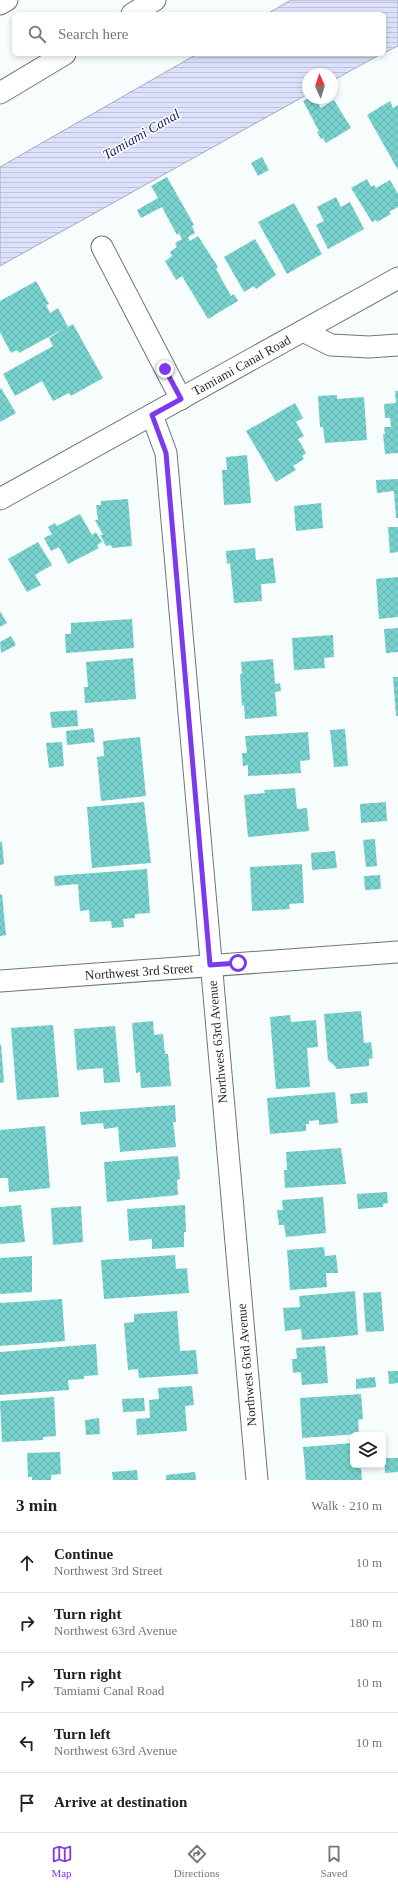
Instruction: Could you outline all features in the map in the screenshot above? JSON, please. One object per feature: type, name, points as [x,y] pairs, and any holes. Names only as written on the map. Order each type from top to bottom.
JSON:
[{"type":"street","points":[[0,4],[7,0]]},
{"type":"street","points":[[135,12],[155,0]]},
{"type":"street","points":[[0,93],[62,56]]},
{"type":"street","points":[[102,247],[181,399]]},
{"type":"street","name":"Tamiami Canal Road","points":[[0,499],[398,278]]},
{"type":"street","points":[[303,331],[331,345],[369,347],[398,346]]},
{"type":"street","name":"Northwest 63rd Avenue","points":[[152,415],[166,453],[210,965],[257,1480]]},
{"type":"street","name":"Northwest 3rd Street","points":[[0,981],[398,952]]},
{"type":"water","points":[[291,0],[398,0],[398,46],[386,52],[386,12],[270,12]]},
{"type":"water","name":"Tamiami Canal","points":[[194,56],[377,56],[338,78],[338,68],[302,68],[302,97],[0,266],[0,167]]},
{"type":"building","points":[[390,101],[393,108],[398,105],[398,170],[367,115]]},
{"type":"building","points":[[305,104],[319,104],[321,108],[328,104],[336,104],[351,128],[326,143],[323,138],[321,139],[317,132],[319,131]]},
{"type":"building","points":[[262,157],[269,170],[258,176],[251,163]]},
{"type":"building","points":[[167,177],[194,225],[192,226],[195,233],[188,237],[190,241],[198,236],[218,267],[216,269],[231,296],[234,294],[238,301],[208,319],[182,276],[176,280],[165,261],[172,256],[170,252],[177,247],[175,243],[182,239],[179,233],[177,235],[162,207],[141,218],[137,210],[158,198],[151,186]]},
{"type":"building","points":[[367,179],[371,187],[374,185],[376,188],[390,180],[398,194],[398,207],[389,212],[391,214],[377,222],[376,220],[372,222],[351,188]]},
{"type":"building","points":[[336,197],[341,207],[350,202],[364,229],[328,249],[316,225],[324,221],[317,207]]},
{"type":"building","points":[[294,203],[322,254],[287,274],[258,222]]},
{"type":"building","points":[[255,239],[276,275],[256,289],[254,286],[244,292],[224,257]]},
{"type":"building","points":[[36,281],[49,304],[46,305],[50,313],[58,308],[68,327],[73,324],[103,378],[71,396],[69,393],[53,401],[42,381],[15,396],[3,374],[53,346],[49,338],[67,327],[19,353],[17,350],[11,353],[0,332],[0,301]]},
{"type":"building","points":[[1,388],[16,413],[0,422],[0,389]]},
{"type":"building","points":[[395,391],[398,391],[398,453],[385,454],[383,434],[385,434],[384,427],[391,427],[390,418],[385,418],[384,404],[396,403]]},
{"type":"building","points":[[337,395],[337,399],[364,397],[367,440],[325,443],[323,427],[320,427],[318,396]]},
{"type":"building","points":[[295,403],[303,418],[296,422],[304,436],[298,439],[306,453],[302,456],[304,459],[293,466],[296,470],[276,482],[246,431]]},
{"type":"building","points":[[247,455],[251,503],[224,505],[222,470],[227,470],[226,457]]},
{"type":"building","points":[[398,479],[398,518],[396,518],[394,491],[377,493],[376,480]]},
{"type":"building","points":[[128,499],[132,546],[112,548],[111,545],[106,546],[100,535],[103,535],[95,520],[98,520],[96,505],[101,505],[101,501]]},
{"type":"building","points":[[321,503],[323,528],[296,531],[294,506]]},
{"type":"building","points":[[80,514],[92,535],[96,532],[102,542],[97,545],[99,548],[68,564],[59,547],[51,551],[44,538],[52,534],[48,527],[55,523],[57,526]]},
{"type":"building","points":[[388,527],[398,527],[398,552],[390,553]]},
{"type":"building","points":[[38,542],[52,565],[35,575],[41,585],[27,592],[8,559]]},
{"type":"building","points":[[255,548],[256,560],[273,558],[276,583],[261,584],[262,601],[234,603],[230,563],[227,564],[226,551]]},
{"type":"building","points":[[398,577],[398,617],[379,619],[376,579]]},
{"type":"building","points":[[0,611],[7,623],[0,627]]},
{"type":"building","points":[[132,619],[134,648],[66,653],[65,634],[71,634],[71,623]]},
{"type":"building","points":[[398,628],[398,652],[386,653],[384,629]]},
{"type":"building","points":[[333,635],[334,657],[324,658],[325,668],[294,670],[292,638]]},
{"type":"building","points":[[11,636],[16,645],[1,653],[0,642]]},
{"type":"building","points":[[133,658],[136,699],[85,703],[84,687],[88,687],[86,662]]},
{"type":"building","points":[[273,659],[275,684],[280,683],[281,691],[275,692],[277,716],[245,719],[244,705],[242,706],[240,674],[242,674],[241,662]]},
{"type":"building","points":[[393,677],[398,677],[398,716],[396,716]]},
{"type":"building","points":[[77,710],[78,726],[52,728],[50,712]]},
{"type":"building","points":[[93,728],[95,742],[67,745],[66,731]]},
{"type":"building","points":[[345,729],[348,766],[334,767],[330,730]]},
{"type":"building","points":[[308,732],[310,760],[300,761],[301,773],[248,776],[248,765],[243,766],[242,753],[247,753],[245,736]]},
{"type":"building","points":[[140,737],[146,796],[101,801],[97,757],[104,756],[103,741]]},
{"type":"building","points":[[62,742],[64,766],[49,768],[46,743]]},
{"type":"building","points":[[295,788],[297,809],[307,808],[309,831],[248,837],[244,795],[265,793],[264,790]]},
{"type":"building","points":[[144,802],[151,863],[92,868],[87,807]]},
{"type":"building","points":[[386,802],[387,821],[361,823],[360,804]]},
{"type":"building","points":[[375,839],[377,866],[366,867],[363,840]]},
{"type":"building","points":[[0,842],[2,842],[4,864],[0,865]]},
{"type":"building","points":[[335,851],[337,868],[312,870],[311,853]]},
{"type":"building","points":[[302,864],[304,903],[289,904],[290,909],[252,911],[250,867]]},
{"type":"building","points":[[147,869],[150,913],[135,914],[135,918],[123,919],[124,927],[112,928],[111,921],[90,922],[89,910],[80,911],[78,884],[55,886],[54,876]]},
{"type":"building","points":[[380,875],[381,889],[365,890],[364,876]]},
{"type":"building","points":[[2,894],[6,935],[0,936],[0,895]]},
{"type":"building","points":[[361,1011],[364,1043],[371,1042],[373,1058],[369,1059],[369,1066],[336,1069],[335,1066],[328,1060],[324,1014]]},
{"type":"building","points":[[290,1015],[291,1022],[316,1020],[318,1047],[307,1048],[310,1087],[276,1089],[270,1017]]},
{"type":"building","points":[[153,1021],[154,1035],[163,1034],[165,1054],[168,1054],[171,1086],[141,1088],[140,1072],[136,1073],[132,1023]]},
{"type":"building","points":[[53,1025],[59,1097],[17,1100],[11,1028]]},
{"type":"building","points":[[115,1026],[120,1082],[104,1083],[103,1068],[77,1070],[74,1029]]},
{"type":"building","points":[[1,1044],[4,1082],[0,1083],[0,1045]]},
{"type":"building","points":[[335,1092],[338,1123],[319,1125],[319,1120],[309,1121],[309,1124],[306,1124],[306,1131],[270,1134],[267,1098]]},
{"type":"building","points":[[367,1092],[368,1103],[351,1104],[350,1094]]},
{"type":"building","points":[[175,1105],[176,1122],[173,1122],[176,1147],[120,1152],[118,1127],[104,1129],[103,1123],[81,1125],[80,1112]]},
{"type":"building","points":[[45,1126],[50,1188],[9,1192],[8,1178],[0,1178],[0,1130]]},
{"type":"building","points":[[341,1148],[346,1184],[285,1188],[284,1170],[287,1170],[286,1152]]},
{"type":"building","points":[[178,1156],[180,1179],[177,1180],[178,1195],[107,1202],[104,1162]]},
{"type":"building","points":[[387,1192],[388,1203],[383,1204],[383,1207],[358,1209],[357,1194]]},
{"type":"building","points":[[323,1197],[326,1233],[286,1237],[284,1225],[279,1225],[277,1210],[283,1210],[282,1200]]},
{"type":"building","points":[[21,1205],[25,1242],[0,1244],[0,1207]]},
{"type":"building","points":[[185,1205],[186,1232],[184,1232],[184,1247],[152,1249],[152,1239],[129,1241],[127,1209]]},
{"type":"building","points":[[81,1206],[83,1242],[53,1245],[51,1208]]},
{"type":"building","points":[[324,1247],[325,1256],[336,1255],[338,1273],[326,1273],[327,1287],[290,1290],[287,1250]]},
{"type":"building","points":[[175,1255],[176,1269],[187,1268],[189,1293],[104,1299],[101,1260]]},
{"type":"building","points":[[32,1256],[32,1292],[0,1294],[0,1258]]},
{"type":"building","points":[[355,1291],[358,1335],[302,1340],[301,1329],[285,1331],[283,1308],[300,1307],[299,1296]]},
{"type":"building","points":[[381,1292],[384,1331],[366,1332],[363,1293]]},
{"type":"building","points":[[62,1299],[65,1341],[0,1346],[0,1303]]},
{"type":"building","points":[[177,1311],[180,1351],[196,1350],[198,1374],[139,1378],[138,1369],[128,1370],[124,1323],[134,1322],[134,1314]]},
{"type":"building","points":[[96,1344],[98,1375],[84,1376],[84,1379],[68,1380],[69,1390],[0,1395],[0,1352]]},
{"type":"building","points":[[325,1346],[328,1383],[302,1385],[301,1372],[293,1373],[292,1359],[297,1359],[296,1348]]},
{"type":"building","points":[[388,1371],[398,1371],[398,1383],[389,1384]]},
{"type":"building","points":[[375,1377],[376,1387],[356,1389],[356,1379]]},
{"type":"building","points":[[192,1386],[194,1405],[185,1406],[187,1431],[137,1435],[136,1419],[150,1418],[149,1400],[159,1399],[158,1388]]},
{"type":"building","points":[[361,1394],[363,1419],[358,1420],[359,1432],[350,1432],[350,1435],[302,1438],[300,1398]]},
{"type":"building","points":[[54,1397],[56,1436],[43,1437],[43,1440],[2,1442],[0,1401]]},
{"type":"building","points":[[144,1398],[145,1411],[123,1412],[122,1399]]},
{"type":"building","points":[[99,1418],[100,1434],[86,1435],[85,1420]]},
{"type":"building","points":[[350,1443],[350,1468],[361,1468],[362,1480],[306,1480],[303,1447]]},
{"type":"building","points":[[60,1452],[61,1474],[51,1475],[51,1480],[32,1480],[32,1477],[28,1477],[27,1453]]},
{"type":"building","points":[[386,1458],[398,1458],[398,1472],[385,1473]]},
{"type":"building","points":[[137,1470],[138,1480],[113,1480],[112,1472]]},
{"type":"building","points":[[195,1472],[196,1480],[166,1480],[166,1475]]},
{"type":"route","points":[[165,369],[181,399],[152,415],[166,453],[210,965],[238,963]]}]
